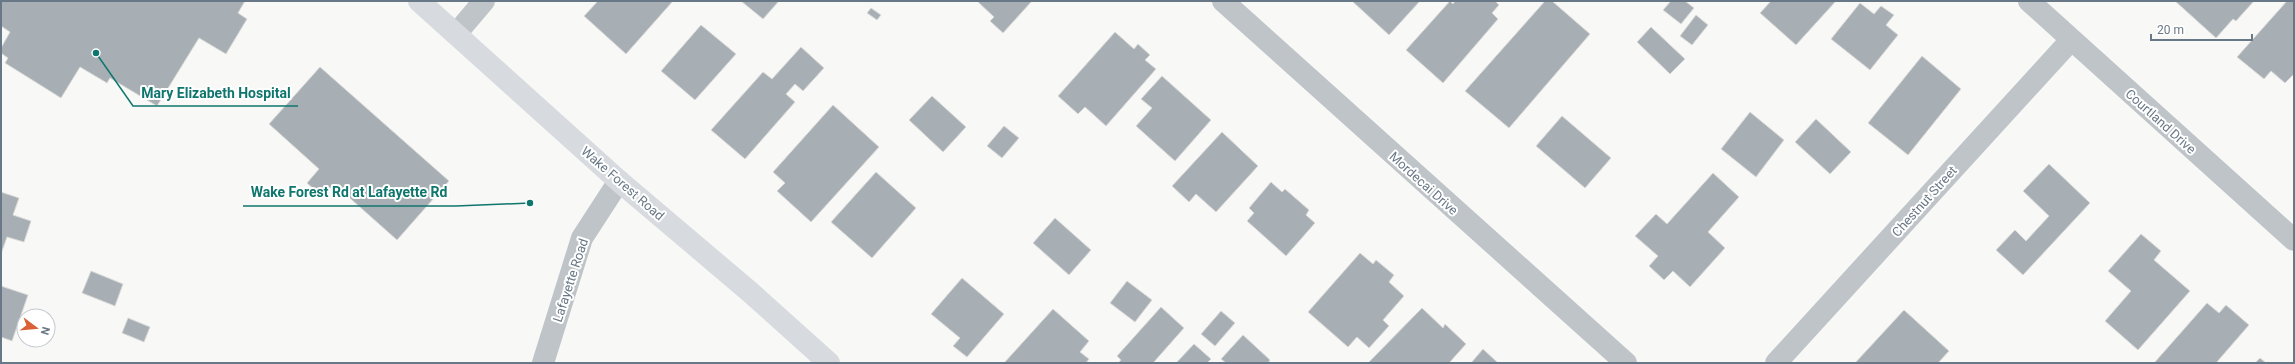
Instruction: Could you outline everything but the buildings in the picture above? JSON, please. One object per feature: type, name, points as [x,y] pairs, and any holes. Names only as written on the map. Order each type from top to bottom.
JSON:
[{"type":"main road","name":"Wake Forest Road","points":[[419,1],[619,181],[750,292],[829,363]]},
{"type":"street","points":[[456,34],[484,1]]},
{"type":"street","name":"Mordecai Drive","points":[[1223,1],[1626,363]]},
{"type":"street","name":"Courtland Drive","points":[[2029,1],[2294,240]]},
{"type":"street","name":"Chestnut Street","points":[[1776,363],[2071,40]]},
{"type":"street","name":"Lafayette Road","points":[[543,363],[582,238],[619,181]]},
{"type":"place","name":"Mary Elizabeth Hospital","points":[[96,53]]},
{"type":"place","name":"Wake Forest Rd at Lafayette Rd","points":[[530,203]]}]
